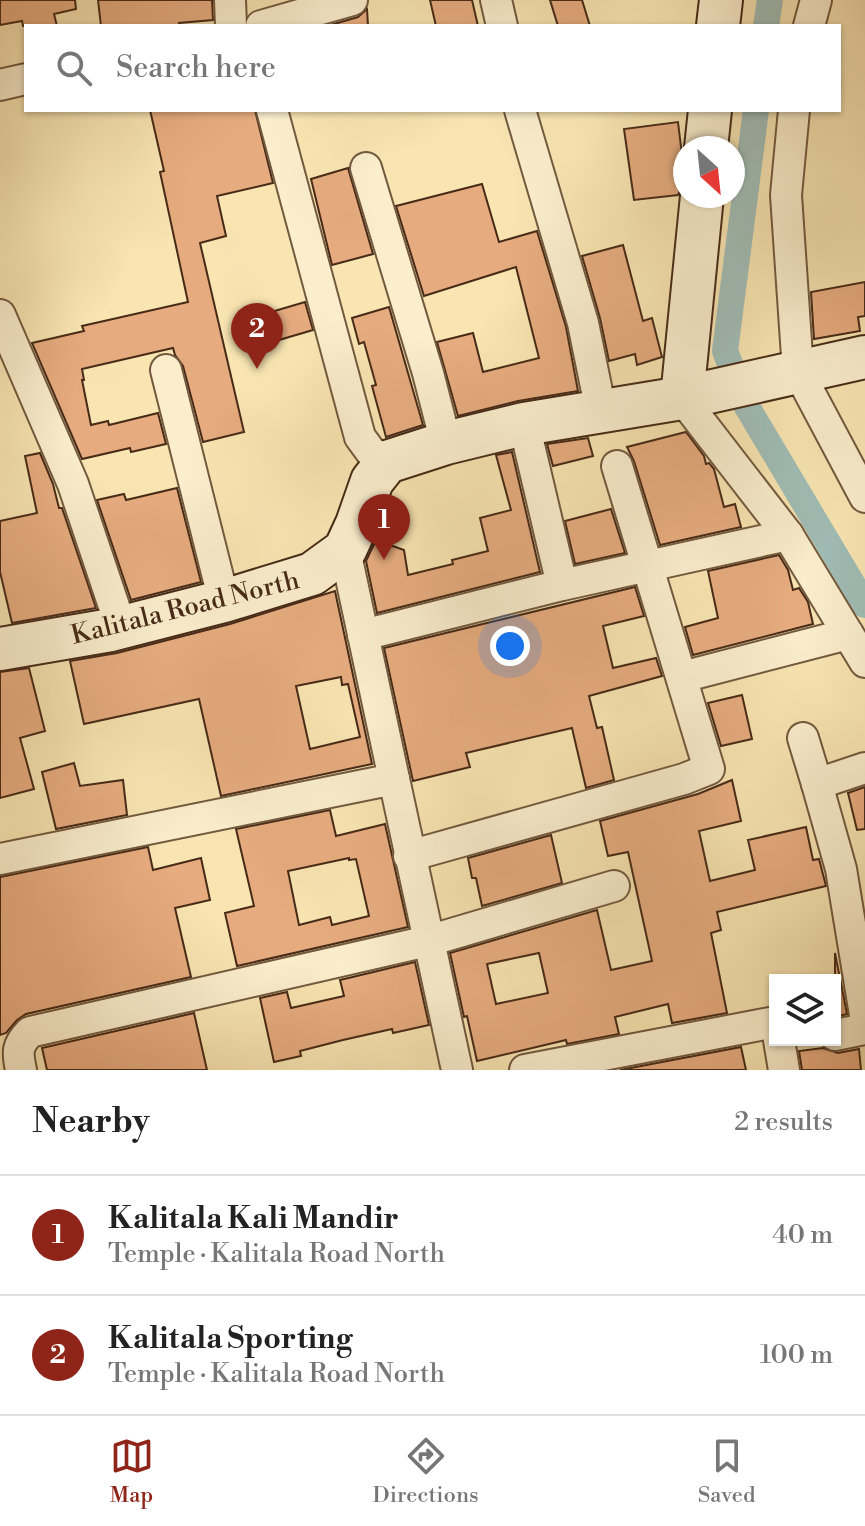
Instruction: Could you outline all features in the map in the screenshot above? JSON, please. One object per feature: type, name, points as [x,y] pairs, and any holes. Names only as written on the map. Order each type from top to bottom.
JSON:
[{"type":"street","points":[[230,0],[231,24]]},
{"type":"street","points":[[268,24],[352,0]]},
{"type":"street","points":[[496,0],[502,24]]},
{"type":"street","points":[[718,24],[721,0]]},
{"type":"street","points":[[810,24],[816,0]]},
{"type":"street","points":[[0,85],[24,79]]},
{"type":"street","points":[[273,112],[360,437],[371,452],[387,462]]},
{"type":"street","points":[[521,112],[583,323],[601,411]]},
{"type":"street","points":[[707,136],[710,112]]},
{"type":"street","points":[[794,112],[786,195],[787,373],[865,497]]},
{"type":"street","points":[[366,168],[446,443]]},
{"type":"street","points":[[702,208],[697,394],[865,662]]},
{"type":"street","points":[[0,315],[73,484],[121,627]]},
{"type":"street","points":[[457,1070],[345,550],[372,481],[387,462],[446,443],[524,424],[697,394],[865,357]]},
{"type":"street","points":[[166,370],[224,601]]},
{"type":"street","points":[[524,424],[562,585]]},
{"type":"street","points":[[409,856],[669,784],[709,769],[617,466]]},
{"type":"street","points":[[363,635],[562,585],[788,535]]},
{"type":"street","name":"Kalitala Road North","points":[[0,649],[121,627],[224,601],[312,574],[345,550]]},
{"type":"street","points":[[682,677],[848,634]]},
{"type":"street","points":[[803,738],[841,869],[860,956],[865,1015]]},
{"type":"street","points":[[817,784],[865,768]]},
{"type":"street","points":[[0,859],[394,779]]},
{"type":"street","points":[[14,1053],[30,1032],[428,941],[614,886]]},
{"type":"street","points":[[841,1034],[865,1029]]},
{"type":"street","points":[[525,1070],[769,1045]]},
{"type":"building","points":[[0,0],[75,0],[76,9],[54,14],[56,24],[23,26],[22,21],[0,25]]},
{"type":"building","points":[[98,0],[212,0],[213,20],[179,24],[101,24]]},
{"type":"building","points":[[430,0],[472,0],[478,24],[436,24]]},
{"type":"building","points":[[550,0],[582,0],[589,24],[557,24]]},
{"type":"building","points":[[367,9],[368,24],[334,24],[358,17]]},
{"type":"building","points":[[150,112],[255,112],[273,183],[217,196],[226,236],[200,243],[244,432],[203,442],[183,366],[173,348],[82,369],[91,425],[108,421],[109,425],[158,413],[166,444],[82,459],[32,343],[84,331],[82,326],[188,302],[160,172],[164,171]]},
{"type":"building","points":[[678,122],[680,136],[673,136],[673,196],[634,200],[624,129]]},
{"type":"building","points":[[348,168],[373,254],[332,265],[311,179]]},
{"type":"building","points":[[482,184],[499,242],[537,231],[566,327],[578,391],[518,401],[458,416],[437,342],[473,333],[483,372],[539,358],[516,267],[424,296],[396,206]]},
{"type":"building","points":[[623,245],[643,321],[652,318],[662,357],[637,365],[635,354],[609,361],[582,256]]},
{"type":"building","points":[[865,282],[865,316],[858,317],[860,331],[814,339],[811,292]]},
{"type":"building","points":[[305,302],[313,330],[262,345],[254,317]]},
{"type":"building","points":[[389,307],[423,425],[386,437],[364,342],[359,344],[352,318]]},
{"type":"building","points":[[686,432],[704,456],[706,464],[709,463],[714,469],[724,507],[735,504],[741,527],[660,545],[627,447]]},
{"type":"building","points":[[588,438],[593,456],[553,466],[547,444]]},
{"type":"building","points":[[512,452],[540,572],[377,613],[366,561],[376,540],[404,550],[408,575],[488,551],[480,518],[511,510],[496,455]]},
{"type":"building","points":[[40,453],[96,608],[12,623],[0,572],[0,521],[37,513],[25,456]]},
{"type":"building","points":[[177,488],[201,582],[131,600],[97,500],[124,494],[126,500]]},
{"type":"building","points":[[611,509],[625,553],[575,564],[565,521]]},
{"type":"building","points":[[779,555],[788,570],[793,590],[799,588],[808,602],[813,624],[693,655],[685,627],[718,618],[708,571]]},
{"type":"building","points":[[635,587],[644,616],[603,626],[613,668],[656,658],[662,676],[589,696],[597,728],[602,727],[614,780],[586,788],[572,728],[466,753],[470,767],[413,781],[384,648]]},
{"type":"building","points":[[335,591],[372,764],[221,796],[199,699],[84,724],[70,661],[117,653],[230,624]],"holes":[[[341,677],[342,685],[348,684],[360,737],[310,749],[296,686]]]},
{"type":"building","points":[[29,668],[45,731],[20,738],[34,789],[0,798],[0,672]]},
{"type":"building","points":[[742,695],[752,739],[721,746],[708,703]]},
{"type":"building","points":[[74,763],[80,786],[123,780],[127,815],[56,829],[42,772]]},
{"type":"building","points":[[732,780],[741,821],[699,831],[710,881],[755,870],[748,840],[806,827],[813,860],[819,859],[826,886],[717,912],[721,930],[711,933],[727,1013],[672,1023],[668,1004],[615,1017],[619,1034],[567,1044],[566,1040],[477,1061],[450,953],[597,910],[611,970],[652,961],[628,852],[608,856],[600,821],[698,794]],"holes":[[[539,953],[548,993],[496,1004],[487,964]]]},
{"type":"building","points":[[865,787],[865,829],[857,830],[848,793]]},
{"type":"building","points":[[330,810],[336,836],[385,824],[408,927],[237,966],[225,913],[254,906],[236,829]],"holes":[[[356,859],[369,916],[332,925],[330,917],[299,925],[288,871]]]},
{"type":"building","points":[[551,835],[562,883],[482,906],[468,858]]},
{"type":"building","points":[[148,847],[153,870],[201,858],[210,900],[175,908],[191,977],[26,1014],[0,1035],[0,877]]},
{"type":"building","points":[[835,953],[839,974],[835,974]]},
{"type":"building","points":[[415,962],[429,1025],[393,1033],[392,1029],[343,1040],[300,1051],[301,1056],[274,1062],[260,998],[287,992],[291,1008],[344,996],[340,980]]},
{"type":"building","points":[[841,984],[847,1014],[841,1016]]},
{"type":"building","points":[[194,1013],[207,1070],[47,1070],[42,1048]]},
{"type":"building","points":[[741,1047],[746,1070],[620,1070]]},
{"type":"building","points":[[823,1048],[838,1053],[859,1049],[861,1070],[802,1070],[799,1051]]},
{"type":"waterway","points":[[766,24],[770,0]]},
{"type":"waterway","points":[[756,112],[725,351],[746,405],[865,605]]},
{"type":"place","name":"Kalitala Sporting","points":[[257,369]]},
{"type":"place","name":"Kalitala Kali Mandir","points":[[384,560]]}]
